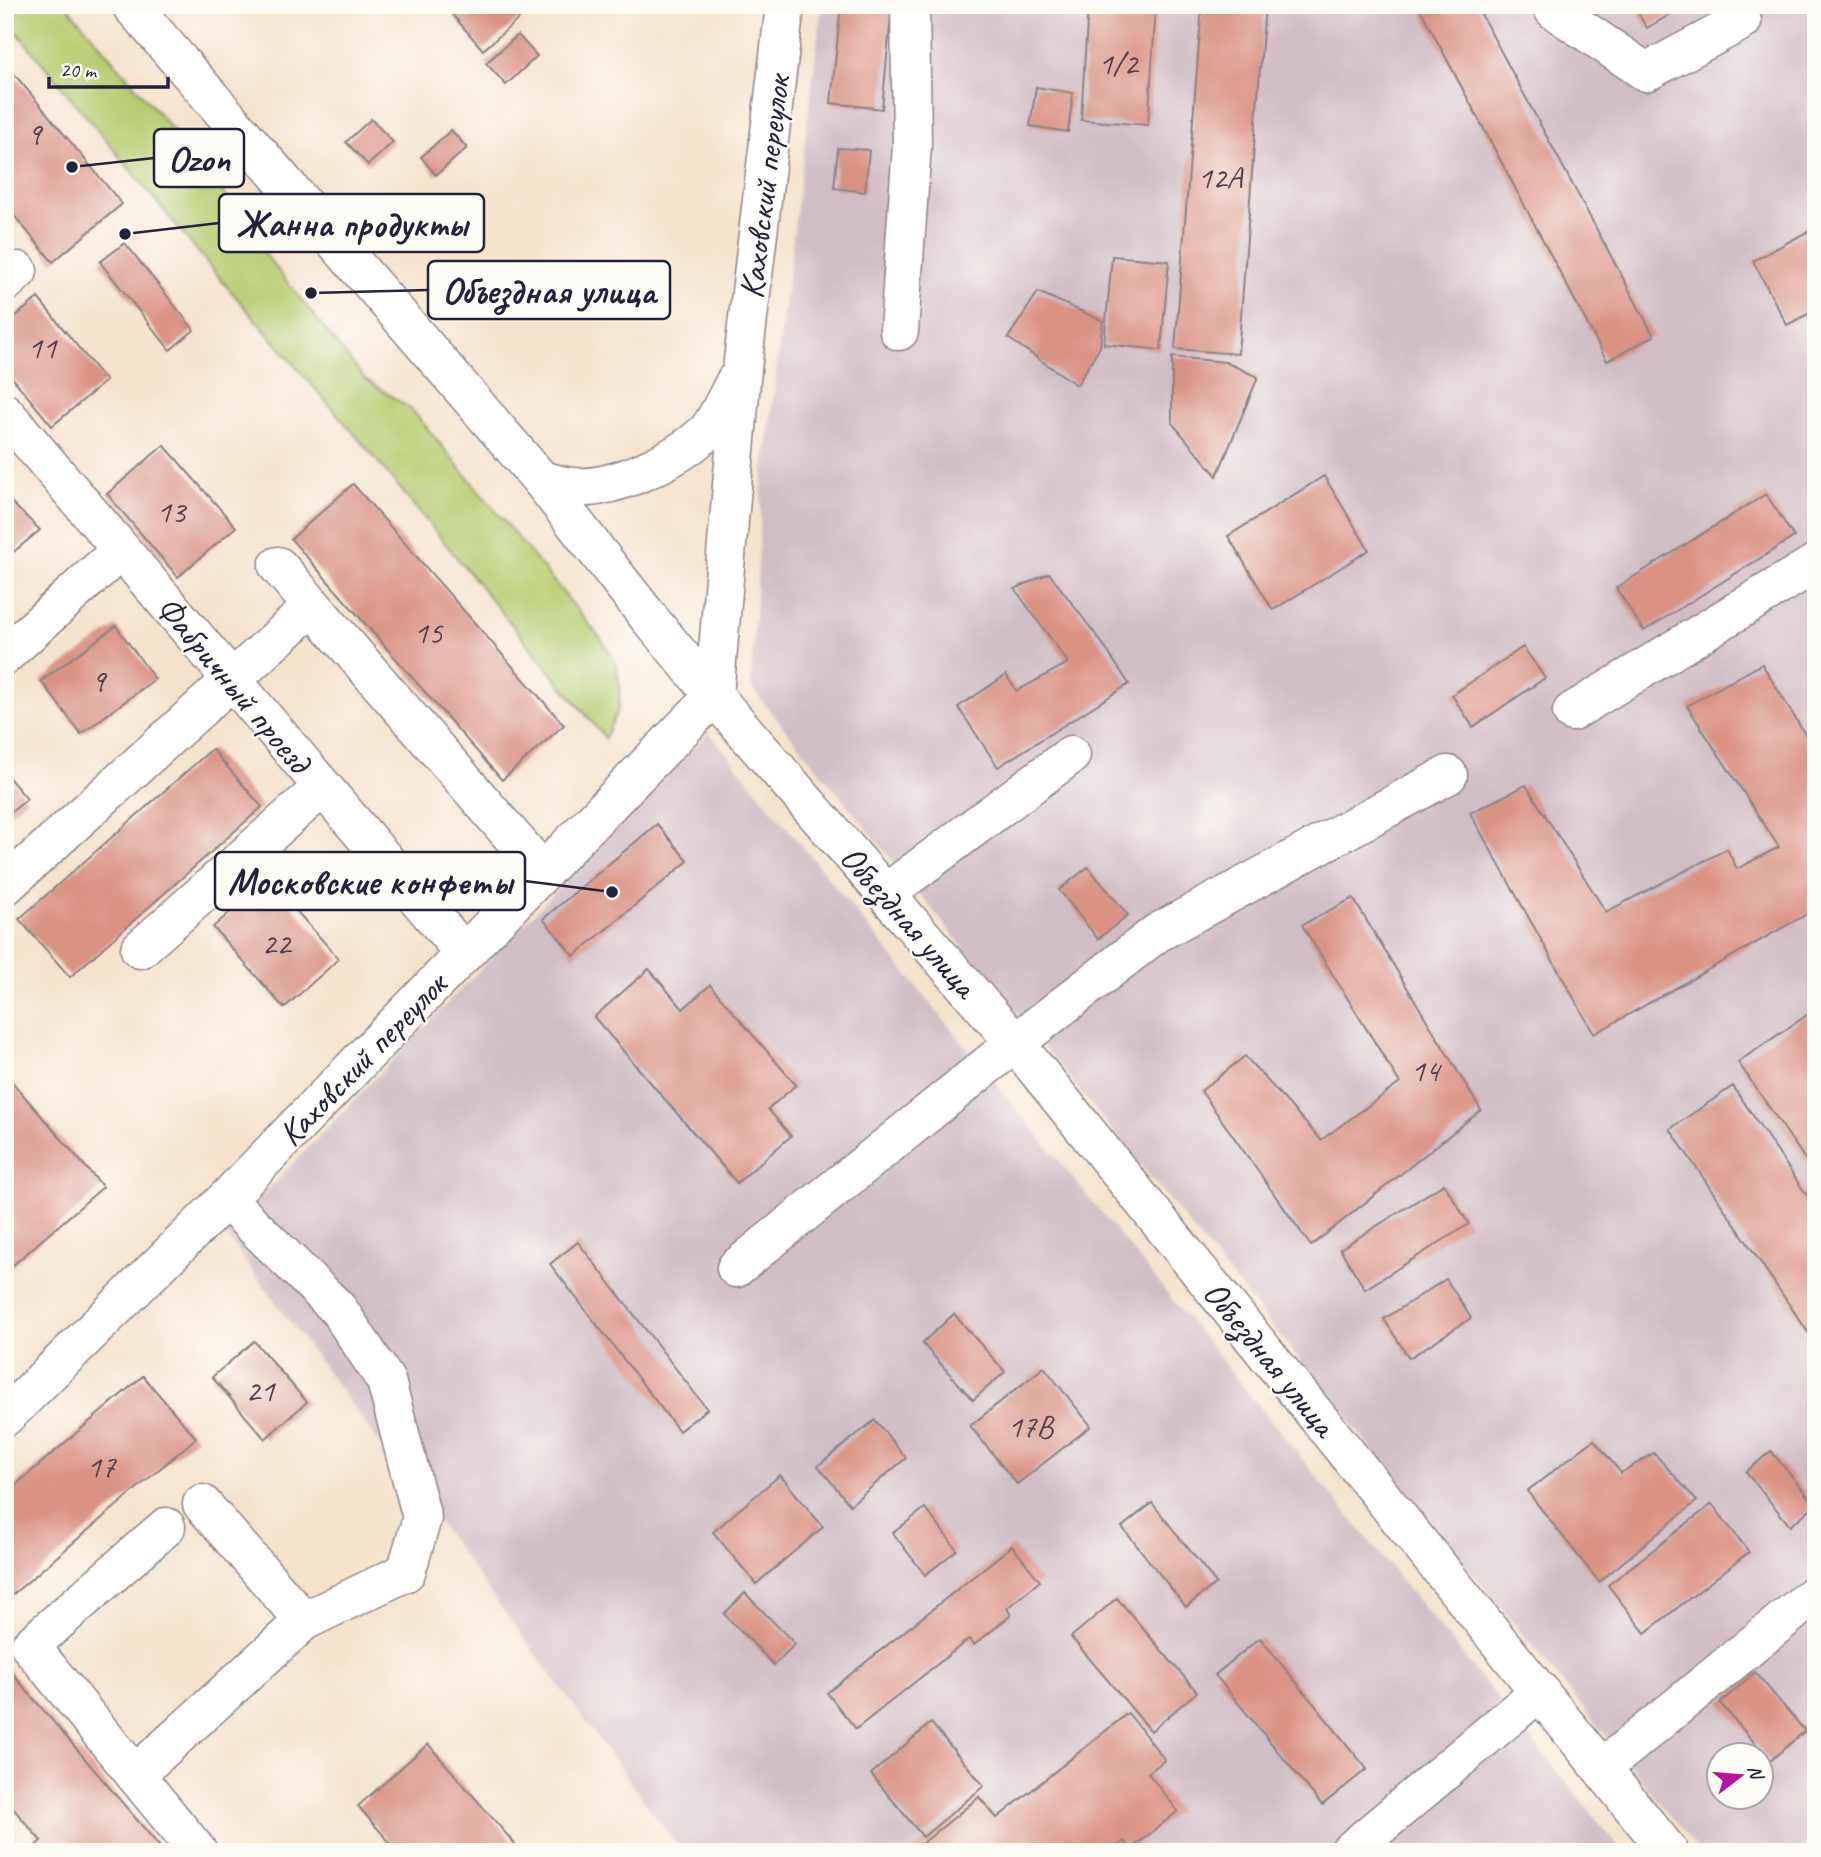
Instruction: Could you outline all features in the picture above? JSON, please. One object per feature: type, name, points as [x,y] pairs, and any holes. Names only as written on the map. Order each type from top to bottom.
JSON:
[{"type":"main road","name":"Объездная улица","points":[[131,5],[541,480],[714,696],[1016,1043],[1669,1852]]},
{"type":"main road","name":"Каховский переулок","points":[[5,1418],[226,1199],[714,696],[742,369],[785,5]]},
{"type":"main road","points":[[899,331],[912,145],[910,5]]},
{"type":"main road","points":[[1551,5],[1554,10],[1646,72],[1742,21]]},
{"type":"main road","points":[[541,480],[574,487],[605,484],[645,472],[708,431],[742,369]]},
{"type":"main road","name":"Фабричный проезд","points":[[5,414],[464,953]]},
{"type":"main road","points":[[5,655],[121,551]]},
{"type":"main road","points":[[1572,712],[1816,564]]},
{"type":"main road","points":[[278,566],[543,872]]},
{"type":"main road","points":[[5,886],[313,606]]},
{"type":"main road","points":[[886,893],[1071,755]]},
{"type":"main road","points":[[736,1268],[1157,933],[1448,775]]},
{"type":"main road","points":[[140,949],[323,787]]},
{"type":"main road","points":[[135,1775],[304,1621],[406,1572],[422,1518],[386,1381],[338,1309],[226,1199]]},
{"type":"main road","points":[[202,1504],[304,1621]]},
{"type":"main road","points":[[166,1527],[30,1646],[198,1852]]},
{"type":"main road","points":[[1602,1769],[1816,1593]]},
{"type":"main road","points":[[1349,1852],[1540,1691]]},
{"type":"shaded area","points":[[822,5],[1816,5],[1816,1852],[1700,1852],[751,687],[762,487]]},
{"type":"shaded area","points":[[709,732],[1623,1852],[682,1852],[225,1234]]},
{"type":"green space","points":[[5,5],[66,5],[212,176],[265,254],[364,378],[413,411],[603,641],[616,663],[620,686],[619,707],[605,738],[370,452],[222,281],[5,18]]},
{"type":"building","points":[[444,5],[535,5],[483,50]]},
{"type":"building","points":[[841,5],[892,5],[882,109],[831,103]]},
{"type":"building","points":[[1088,5],[1156,5],[1148,125],[1081,120]]},
{"type":"building","points":[[1202,5],[1265,5],[1238,354],[1175,349]]},
{"type":"building","points":[[1418,5],[1476,5],[1654,336],[1607,361]]},
{"type":"building","points":[[1633,5],[1686,5],[1647,28]]},
{"type":"building","points":[[518,35],[537,56],[506,85],[486,63]]},
{"type":"building","points":[[5,63],[122,204],[53,262],[5,205]]},
{"type":"building","points":[[1036,87],[1073,93],[1068,132],[1030,126]]},
{"type":"building","points":[[371,119],[393,142],[368,165],[346,142]]},
{"type":"building","points":[[451,130],[467,148],[436,175],[421,157]]},
{"type":"building","points":[[838,148],[869,150],[865,192],[834,188]]},
{"type":"building","points":[[1816,227],[1816,310],[1787,325],[1753,261]]},
{"type":"building","points":[[125,243],[194,330],[170,350],[100,262]]},
{"type":"building","points":[[1112,256],[1169,261],[1161,350],[1104,344]]},
{"type":"building","points":[[1038,292],[1103,321],[1100,347],[1077,385],[1008,338]]},
{"type":"building","points":[[38,298],[106,381],[52,426],[5,369],[5,325]]},
{"type":"building","points":[[1172,357],[1225,362],[1258,377],[1217,476],[1172,423]]},
{"type":"building","points":[[164,445],[236,527],[178,577],[107,494]]},
{"type":"building","points":[[1324,476],[1369,550],[1273,610],[1228,536]]},
{"type":"building","points":[[353,484],[564,725],[502,780],[291,539]]},
{"type":"building","points":[[1766,494],[1794,537],[1644,631],[1616,588]]},
{"type":"building","points":[[5,496],[40,530],[5,559]]},
{"type":"building","points":[[1049,573],[1129,684],[998,767],[958,707],[1006,675],[1017,691],[1068,663],[1015,589]]},
{"type":"building","points":[[116,626],[155,679],[81,734],[41,681]]},
{"type":"building","points":[[1523,647],[1545,678],[1473,727],[1452,695]]},
{"type":"building","points":[[1762,664],[1816,752],[1816,909],[1594,1034],[1470,813],[1526,785],[1606,912],[1727,849],[1737,869],[1779,847],[1687,706]]},
{"type":"building","points":[[212,749],[262,807],[70,977],[19,919]]},
{"type":"building","points":[[5,773],[27,799],[5,817]]},
{"type":"building","points":[[657,824],[688,861],[574,956],[543,919]]},
{"type":"building","points":[[1088,867],[1128,915],[1098,939],[1059,890]]},
{"type":"building","points":[[268,879],[339,959],[284,1008],[213,927]]},
{"type":"building","points":[[1353,898],[1481,1110],[1311,1246],[1201,1091],[1245,1056],[1321,1140],[1400,1083],[1302,925]]},
{"type":"building","points":[[649,969],[683,1009],[710,985],[796,1085],[768,1109],[791,1136],[737,1183],[594,1017]]},
{"type":"building","points":[[1816,1009],[1816,1175],[1738,1062]]},
{"type":"building","points":[[5,1074],[103,1187],[5,1272]]},
{"type":"building","points":[[1733,1086],[1816,1209],[1816,1344],[1670,1129]]},
{"type":"building","points":[[1444,1184],[1469,1224],[1365,1289],[1340,1249]]},
{"type":"building","points":[[578,1242],[707,1409],[679,1431],[550,1264]]},
{"type":"building","points":[[1446,1279],[1471,1318],[1409,1358],[1384,1319]]},
{"type":"building","points":[[954,1314],[1005,1372],[973,1400],[922,1343]]},
{"type":"building","points":[[254,1341],[307,1402],[265,1439],[212,1377]]},
{"type":"building","points":[[1044,1367],[1091,1426],[1017,1484],[970,1426]]},
{"type":"building","points":[[143,1376],[196,1438],[5,1601],[5,1494]]},
{"type":"building","points":[[875,1420],[906,1458],[850,1505],[818,1466]]},
{"type":"building","points":[[1594,1440],[1621,1473],[1654,1453],[1697,1501],[1599,1582],[1527,1491]]},
{"type":"building","points":[[1771,1451],[1815,1505],[1790,1526],[1746,1472]]},
{"type":"building","points":[[780,1475],[823,1527],[756,1584],[713,1532]]},
{"type":"building","points":[[1152,1503],[1216,1583],[1186,1607],[1122,1527]]},
{"type":"building","points":[[1712,1504],[1749,1552],[1645,1633],[1608,1585]]},
{"type":"building","points":[[925,1508],[957,1550],[925,1575],[893,1533]]},
{"type":"building","points":[[1012,1546],[1040,1581],[1007,1608],[1011,1615],[974,1645],[969,1639],[856,1729],[827,1693]]},
{"type":"building","points":[[745,1593],[795,1644],[774,1665],[724,1614]]},
{"type":"building","points":[[1117,1598],[1197,1692],[1151,1731],[1071,1637]]},
{"type":"building","points":[[1260,1638],[1367,1769],[1322,1805],[1215,1675]]},
{"type":"building","points":[[5,1665],[160,1847],[154,1852],[28,1852],[41,1841],[5,1799]]},
{"type":"building","points":[[1755,1672],[1805,1731],[1776,1756],[1776,1742],[1754,1742],[1720,1703]]},
{"type":"building","points":[[1128,1713],[1165,1760],[1148,1773],[1178,1811],[1131,1849],[1124,1841],[1110,1852],[912,1852],[979,1797],[997,1818]]},
{"type":"building","points":[[931,1723],[984,1786],[923,1837],[871,1774]]},
{"type":"building","points":[[428,1744],[522,1852],[398,1852],[358,1806]]},
{"type":"place","name":"Ozon","points":[[72,167]]},
{"type":"place","name":"Жанна продукты","points":[[125,234]]},
{"type":"place","name":"Объездная улица","points":[[311,293]]},
{"type":"place","name":"Московские конфеты","points":[[612,892]]}]
